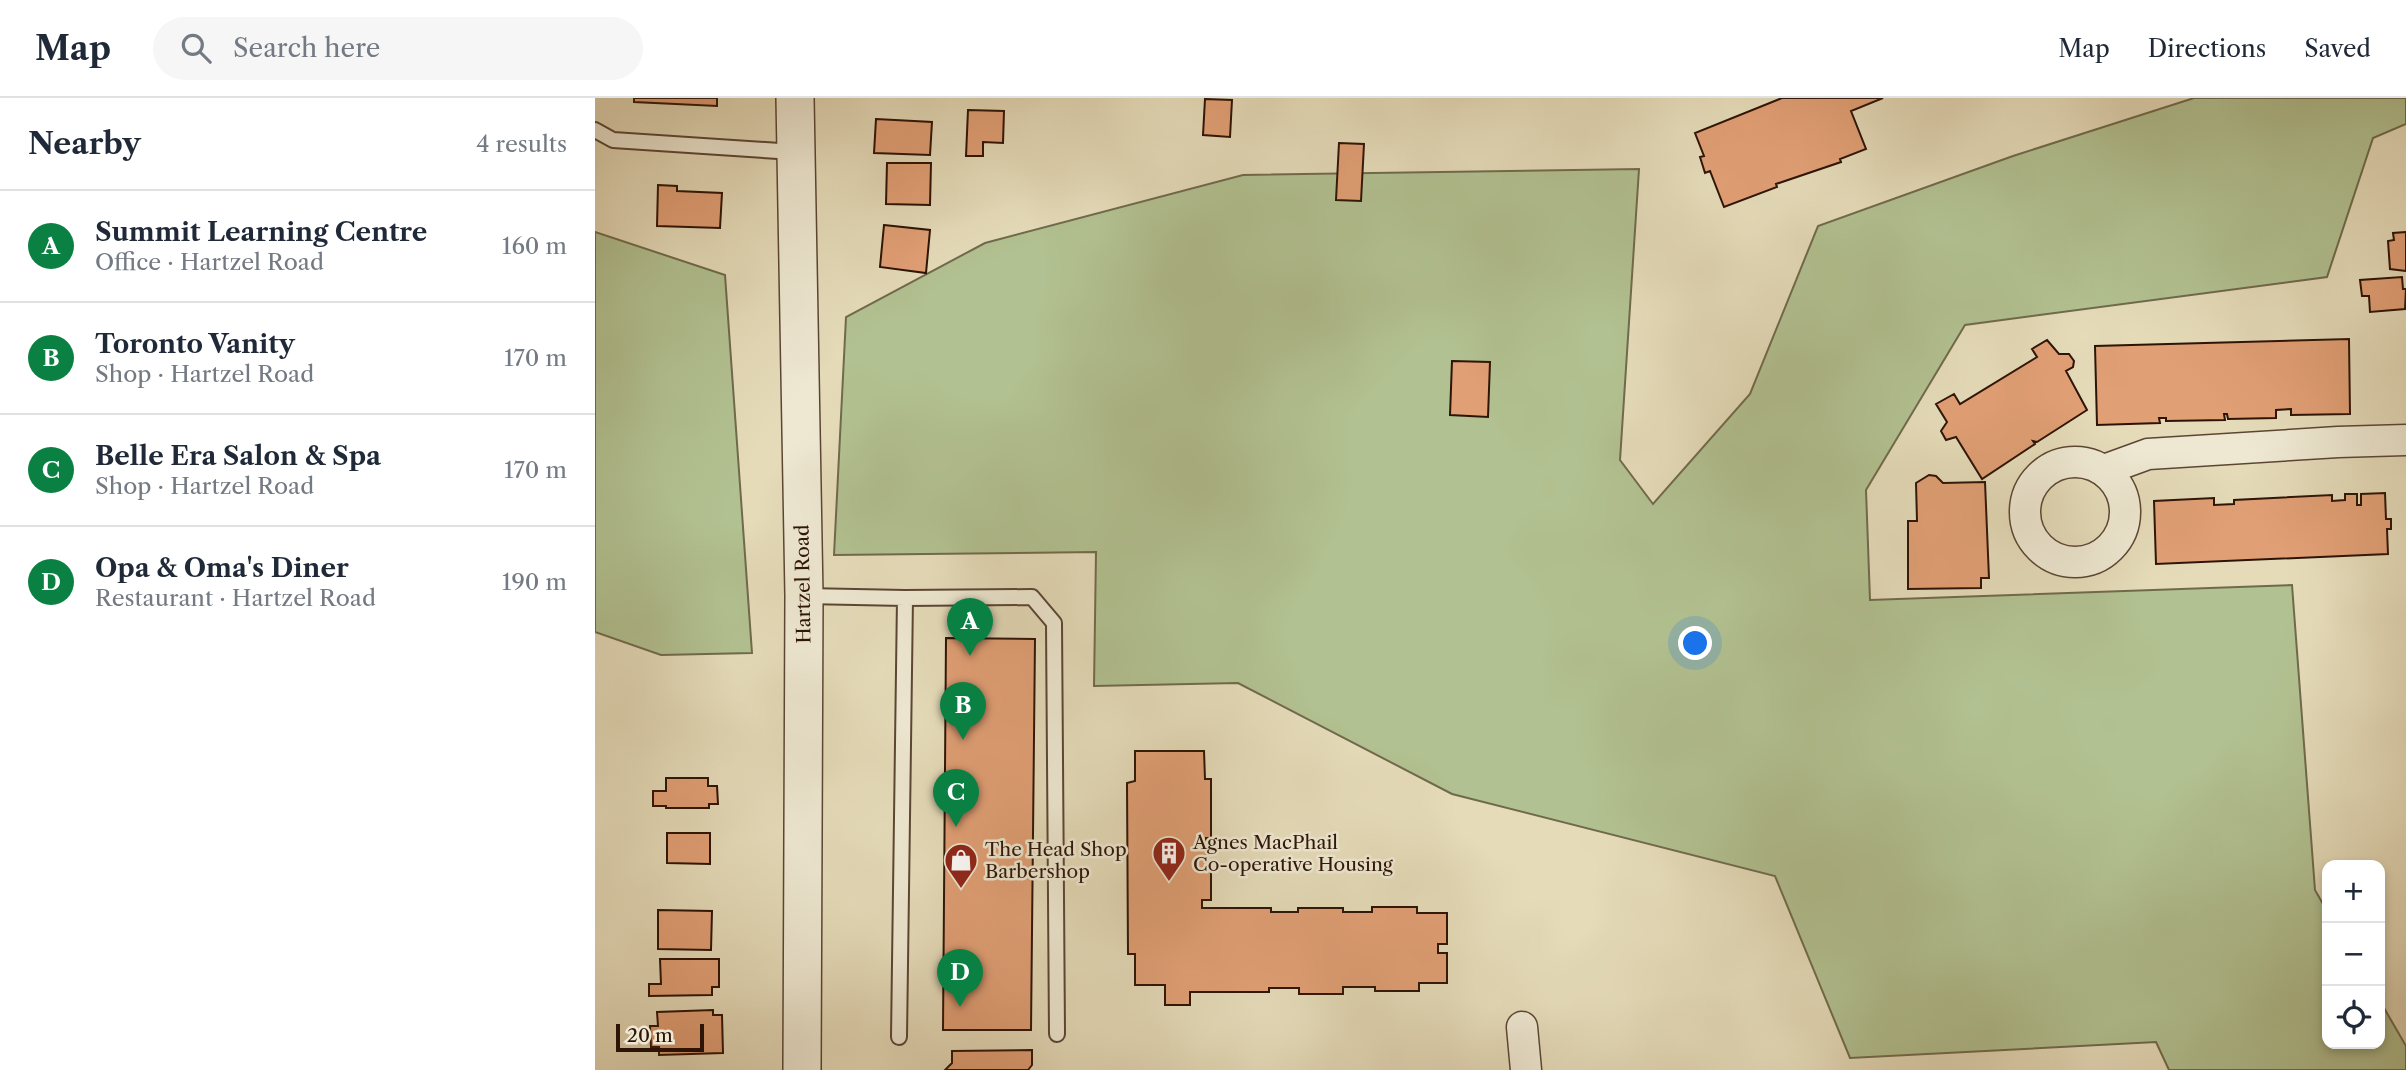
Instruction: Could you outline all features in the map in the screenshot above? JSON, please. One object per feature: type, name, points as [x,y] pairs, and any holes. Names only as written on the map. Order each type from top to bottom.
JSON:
[{"type":"street","name":"Hartzel Road","points":[[795,98],[804,596],[802,1070]]},
{"type":"street","points":[[2104,470],[2148,454],[2406,440]]},
{"type":"street","points":[[1522,1027],[1526,1070]]},
{"type":"lane","points":[[595,130],[613,140],[796,152]]},
{"type":"lane","points":[[804,596],[1032,597],[1054,623],[1058,1034]]},
{"type":"lane","points":[[899,1037],[905,598]]},
{"type":"green space","points":[[2194,98],[2406,98],[2406,124],[2373,138],[2327,277],[1965,325],[1866,490],[1870,600],[2292,585],[2315,890],[2322,902],[2322,1049],[2385,1049],[2385,1010],[2406,1046],[2406,1070],[2169,1070],[2156,1042],[1850,1058],[1775,876],[1452,794],[1238,683],[1094,686],[1096,552],[834,555],[846,317],[985,243],[1243,175],[1639,169],[1620,460],[1653,504],[1750,394],[1818,226],[2013,156]]},
{"type":"green space","points":[[595,232],[725,275],[752,653],[661,655],[595,632]]},
{"type":"building","points":[[634,98],[717,98],[717,106],[634,102]]},
{"type":"building","points":[[1782,98],[1883,98],[1851,111],[1866,149],[1840,159],[1841,162],[1776,184],[1777,187],[1724,207],[1710,171],[1705,173],[1700,157],[1704,156],[1695,133]]},
{"type":"building","points":[[1205,99],[1232,100],[1230,137],[1203,135]]},
{"type":"building","points":[[968,110],[1004,111],[1003,143],[983,142],[983,156],[966,156]]},
{"type":"building","points":[[876,119],[932,122],[930,155],[874,153]]},
{"type":"building","points":[[1339,143],[1364,144],[1361,201],[1336,200]]},
{"type":"building","points":[[887,163],[931,163],[930,205],[886,204]]},
{"type":"building","points":[[658,185],[677,186],[677,191],[722,193],[720,228],[657,226]]},
{"type":"building","points":[[884,225],[930,230],[926,273],[880,267]]},
{"type":"building","points":[[2406,232],[2406,271],[2390,269],[2388,241],[2394,240],[2393,233]]},
{"type":"building","points":[[2402,277],[2403,289],[2406,289],[2405,309],[2370,312],[2369,296],[2362,296],[2360,280]]},
{"type":"building","points":[[2349,339],[2350,414],[2291,415],[2291,409],[2276,410],[2276,418],[2228,419],[2227,414],[2224,414],[2225,420],[2166,421],[2166,418],[2159,418],[2160,423],[2097,425],[2095,346]]},
{"type":"building","points":[[2047,340],[2059,354],[2069,354],[2074,361],[2073,367],[2066,371],[2087,410],[2037,442],[2033,441],[2035,444],[1982,479],[1956,437],[1946,440],[1941,431],[1947,422],[1936,404],[1954,394],[1960,404],[2037,357],[2032,349]]},
{"type":"building","points":[[1452,361],[1490,362],[1488,417],[1450,415]]},
{"type":"building","points":[[1929,475],[1936,476],[1943,483],[1985,482],[1989,578],[1981,578],[1981,588],[1908,589],[1908,521],[1917,521],[1916,483]]},
{"type":"building","points":[[2385,493],[2386,519],[2391,519],[2391,529],[2387,529],[2388,554],[2156,564],[2154,501],[2214,498],[2214,505],[2234,504],[2234,500],[2332,495],[2332,501],[2345,500],[2345,494],[2357,494],[2357,505],[2361,505],[2361,494]]},
{"type":"building","points":[[946,638],[1035,639],[1031,1030],[943,1030]]},
{"type":"building","name":"Agnes MacPhail Co-operative Housing","points":[[1135,751],[1204,751],[1205,779],[1211,779],[1211,838],[1206,838],[1206,867],[1211,867],[1211,900],[1202,900],[1202,908],[1271,908],[1271,912],[1298,912],[1298,908],[1343,908],[1343,912],[1372,912],[1372,907],[1417,907],[1417,913],[1447,913],[1447,944],[1438,944],[1438,953],[1447,953],[1447,983],[1419,983],[1419,991],[1375,991],[1375,987],[1343,987],[1343,994],[1299,994],[1299,988],[1269,988],[1269,992],[1190,992],[1190,1005],[1165,1005],[1165,985],[1135,985],[1135,954],[1128,954],[1127,783],[1135,781]]},
{"type":"building","points":[[666,778],[708,778],[708,786],[717,786],[718,804],[709,804],[709,808],[653,806],[653,791],[666,791]]},
{"type":"building","points":[[667,833],[710,833],[710,864],[667,863]]},
{"type":"building","points":[[658,910],[712,911],[711,950],[658,949]]},
{"type":"building","points":[[660,959],[719,959],[719,987],[712,987],[712,995],[649,996],[649,984],[661,984]]},
{"type":"building","points":[[713,1010],[713,1015],[722,1015],[723,1053],[659,1055],[659,1047],[651,1047],[650,1026],[658,1026],[657,1012]]},
{"type":"building","points":[[1032,1050],[1032,1065],[1028,1070],[945,1070],[952,1063],[952,1051]]},
{"type":"place","name":"Summit Learning Centre","points":[[970,656]]},
{"type":"place","name":"Toronto Vanity","points":[[963,740]]},
{"type":"place","name":"Belle Era Salon & Spa","points":[[956,827]]},
{"type":"place","name":"Agnes MacPhail Co-operative Housing","points":[[1169,883]]},
{"type":"place","name":"The Head Shop Barbershop","points":[[961,890]]},
{"type":"place","name":"Opa & Oma's Diner","points":[[960,1007]]}]
